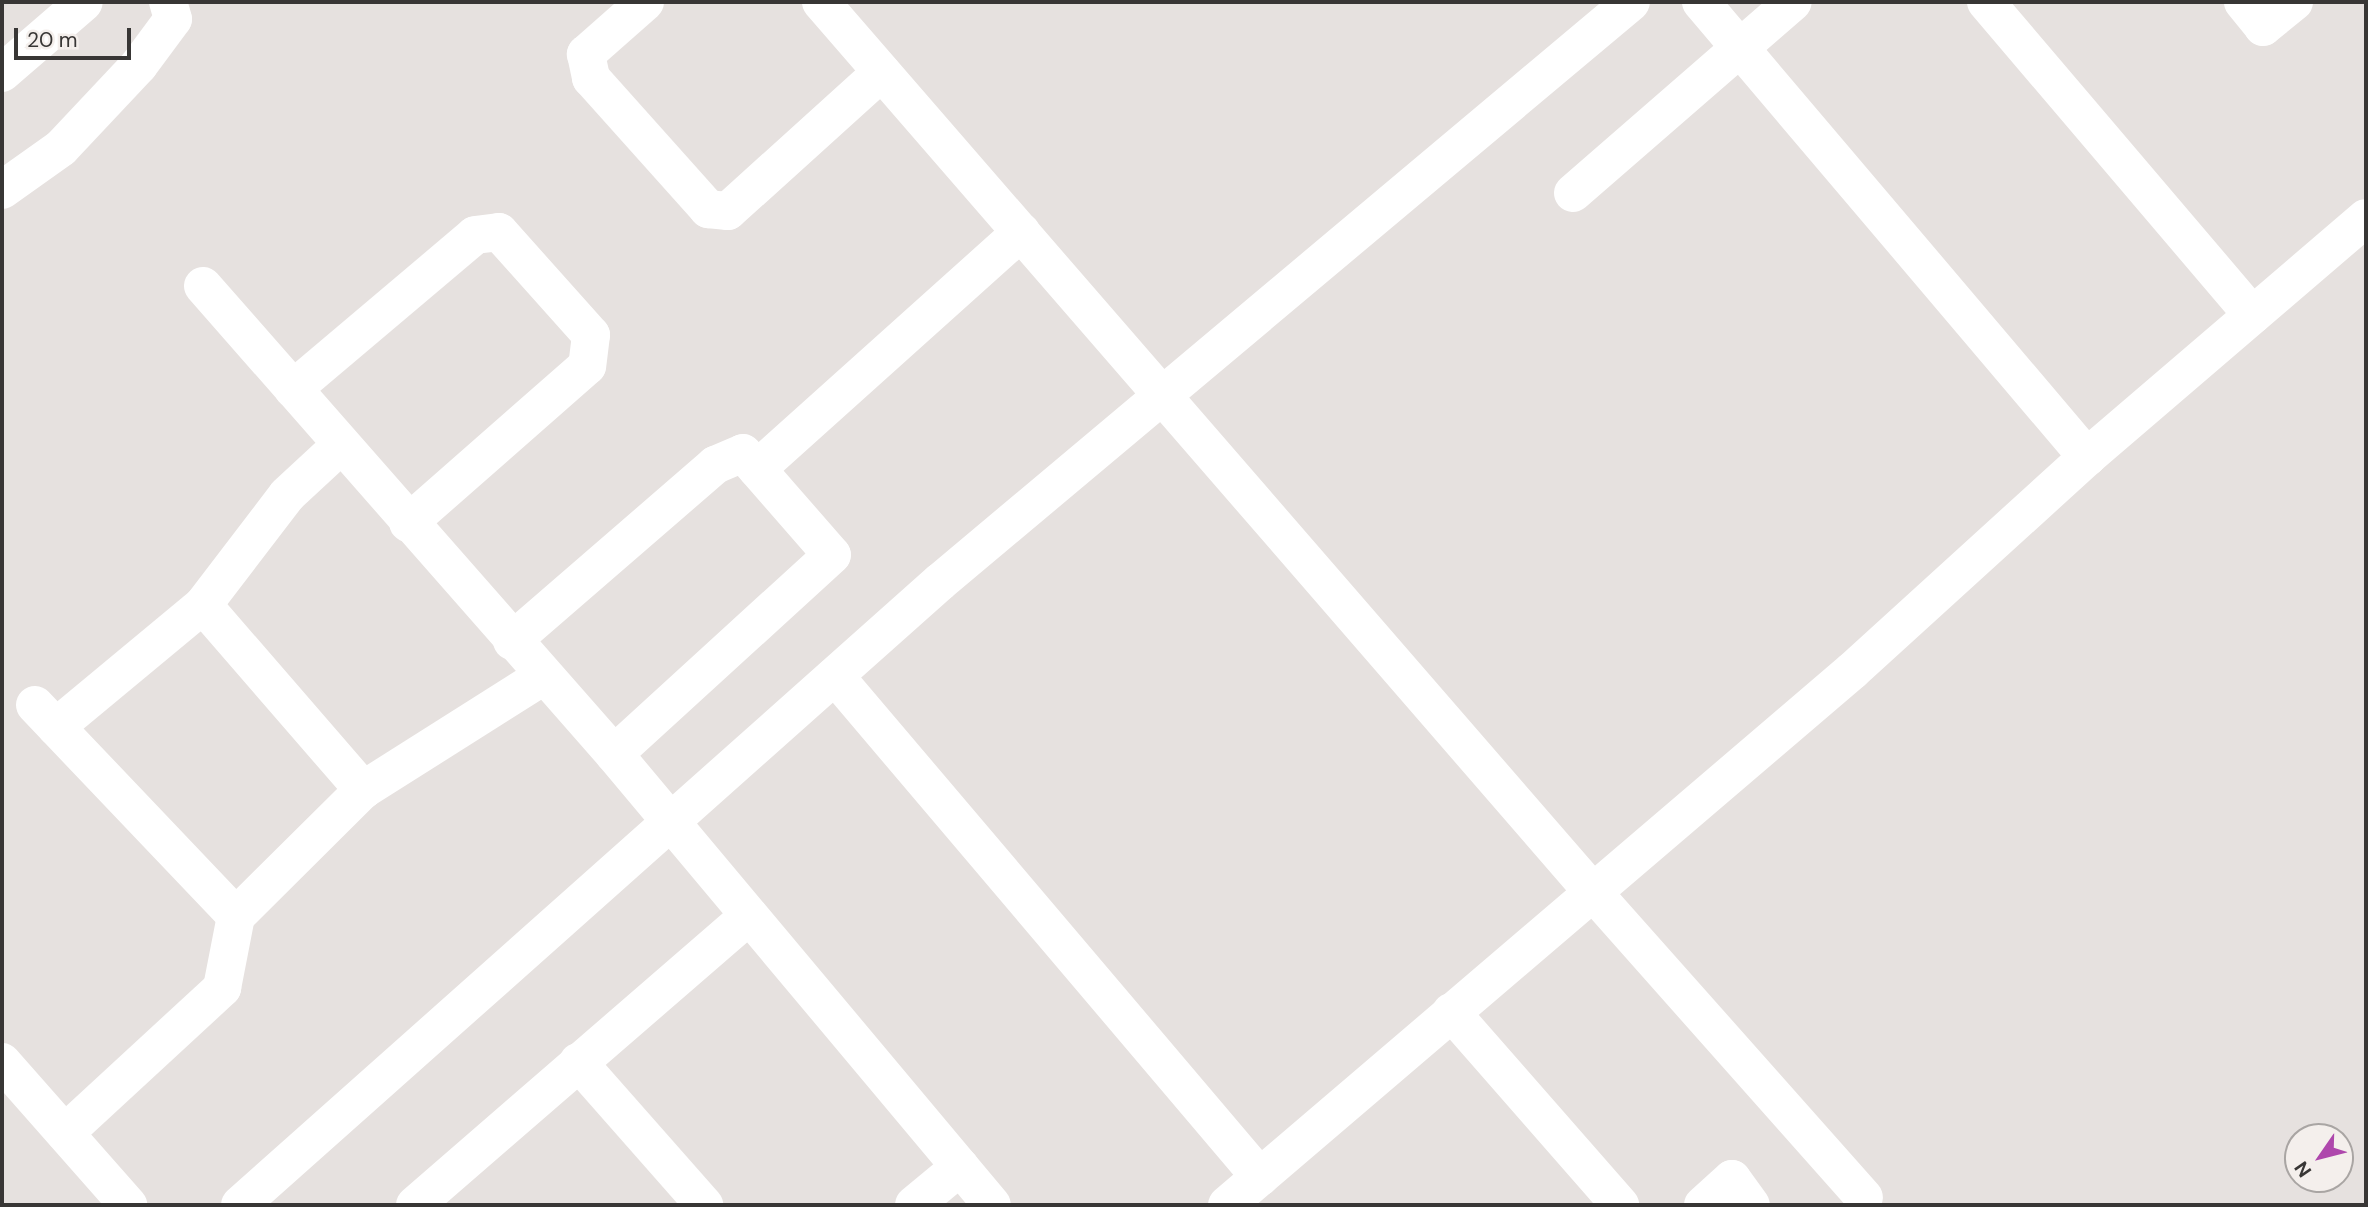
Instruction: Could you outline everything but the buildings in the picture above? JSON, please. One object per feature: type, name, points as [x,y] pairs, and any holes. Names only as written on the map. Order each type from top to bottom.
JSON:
[{"type":"street","points":[[2,73],[85,2]]},
{"type":"street","points":[[2,190],[61,148],[139,65],[173,19],[168,2]]},
{"type":"street","points":[[645,2],[586,54],[591,78],[708,209],[728,211],[883,72]]},
{"type":"street","points":[[821,2],[1591,890],[1864,1197]]},
{"type":"street","points":[[240,1205],[672,824],[835,676],[1160,393],[1631,2]]},
{"type":"street","points":[[1701,2],[2087,457]]},
{"type":"street","points":[[1573,192],[1793,2]]},
{"type":"street","points":[[1986,2],[2252,316]]},
{"type":"street","points":[[2243,2],[2263,27],[2294,2]]},
{"type":"street","points":[[1227,1205],[1591,890],[1852,671],[2087,457],[2366,218]]},
{"type":"street","points":[[293,389],[475,235],[499,232],[591,335],[587,366],[408,523]]},
{"type":"street","points":[[757,470],[1021,232]]},
{"type":"street","points":[[203,286],[408,523],[614,754],[992,1205]]},
{"type":"street","points":[[236,916],[46,716],[204,605],[287,495],[341,445]]},
{"type":"street","points":[[512,641],[715,465],[743,453],[832,555],[614,754]]},
{"type":"street","points":[[204,605],[363,790]]},
{"type":"street","points":[[65,1133],[222,988],[236,916],[363,790],[543,676]]},
{"type":"street","points":[[835,676],[1260,1177]]},
{"type":"street","points":[[415,1205],[749,916]]},
{"type":"street","points":[[1451,1012],[1620,1205]]},
{"type":"street","points":[[2,1062],[128,1205]]},
{"type":"street","points":[[579,1062],[704,1205]]},
{"type":"street","points":[[914,1205],[960,1167]]},
{"type":"street","points":[[1703,1205],[1732,1179],[1751,1205]]}]
